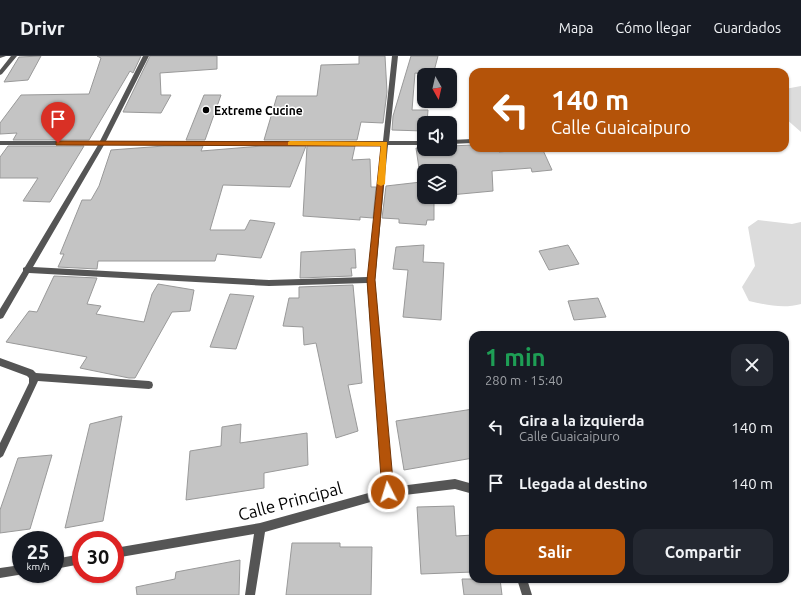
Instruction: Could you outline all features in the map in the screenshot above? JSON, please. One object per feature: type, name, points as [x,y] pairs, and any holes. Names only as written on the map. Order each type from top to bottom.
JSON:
[{"type":"street","points":[[0,73],[14,56]]},
{"type":"street","points":[[0,316],[102,144],[146,56]]},
{"type":"street","points":[[388,492],[371,280],[395,56]]},
{"type":"street","points":[[457,142],[469,141]]},
{"type":"street","points":[[0,143],[417,143]]},
{"type":"street","points":[[26,270],[269,283],[371,280]]},
{"type":"street","points":[[0,362],[30,373],[34,378],[148,385]]},
{"type":"street","points":[[0,453],[34,378]]},
{"type":"street","name":"Calle Principal","points":[[124,551],[260,528],[388,492],[455,484],[469,488]]},
{"type":"street","points":[[250,595],[260,528]]},
{"type":"street","points":[[0,573],[12,571]]},
{"type":"street","points":[[523,583],[527,595]]},
{"type":"shaded area","points":[[801,86],[801,132],[789,122],[789,88]]},
{"type":"shaded area","points":[[758,220],[792,224],[801,222],[801,304],[781,306],[749,301],[742,287],[755,266],[748,227]]},
{"type":"building","points":[[41,56],[28,80],[4,82],[19,57]]},
{"type":"building","points":[[97,56],[141,56],[133,73],[130,71],[89,140],[13,140],[17,133],[0,134],[0,123],[21,95],[89,94],[101,58]]},
{"type":"building","points":[[150,56],[217,56],[217,69],[160,73],[161,95],[171,95],[161,113],[123,112]]},
{"type":"building","points":[[359,56],[385,56],[387,92],[383,123],[361,122],[357,140],[264,140],[277,96],[317,96],[321,65],[359,64]]},
{"type":"building","points":[[411,56],[438,56],[435,68],[417,68],[417,73],[415,73],[412,110],[428,110],[428,116],[417,116],[417,131],[392,130],[393,116]]},
{"type":"building","points":[[204,95],[221,95],[205,140],[186,140]]},
{"type":"building","points":[[469,145],[469,152],[544,152],[552,170],[532,172],[531,168],[492,171],[493,191],[457,194],[457,164],[418,164],[417,156],[457,156],[457,146]]},
{"type":"building","points":[[8,146],[84,146],[50,202],[23,201],[38,178],[0,178],[0,157]]},
{"type":"building","points":[[164,146],[203,146],[201,151],[262,146],[306,146],[290,187],[223,185],[210,230],[245,230],[250,220],[275,223],[261,258],[217,254],[215,261],[98,261],[97,269],[58,267],[64,254],[60,254],[82,200],[91,200],[99,186],[111,150]]},
{"type":"building","points":[[307,146],[355,146],[352,160],[370,159],[371,187],[376,187],[373,218],[360,217],[360,220],[303,216]]},
{"type":"building","points":[[417,182],[417,204],[434,204],[434,220],[427,220],[426,225],[399,223],[399,219],[382,218],[386,186]]},
{"type":"building","points":[[424,245],[423,262],[444,263],[441,320],[403,317],[408,270],[393,269],[396,247]]},
{"type":"building","points":[[568,245],[579,264],[549,270],[539,251]]},
{"type":"building","points":[[355,249],[356,268],[351,268],[352,276],[300,278],[301,252]]},
{"type":"building","points":[[54,276],[97,278],[87,304],[101,306],[96,314],[144,322],[152,294],[158,284],[194,290],[190,311],[172,312],[135,378],[129,378],[80,368],[87,357],[6,342],[29,311],[37,312]]},
{"type":"building","points":[[353,285],[362,383],[348,385],[358,431],[336,438],[316,343],[304,345],[303,327],[283,326],[289,298],[299,298],[299,287]]},
{"type":"building","points":[[230,294],[254,296],[236,349],[210,347]]},
{"type":"building","points":[[598,298],[606,317],[574,320],[568,301]]},
{"type":"building","points":[[469,410],[469,459],[404,470],[396,421]]},
{"type":"building","points":[[122,416],[103,521],[65,528],[90,424]]},
{"type":"building","points":[[241,424],[240,443],[307,433],[308,465],[264,473],[264,488],[186,500],[190,451],[221,446],[222,427]]},
{"type":"building","points":[[52,455],[30,529],[0,533],[0,510],[18,458]]},
{"type":"building","points":[[454,506],[456,536],[469,535],[469,572],[421,574],[417,507]]},
{"type":"building","points":[[292,543],[340,543],[340,547],[372,547],[371,595],[286,595]]},
{"type":"building","points":[[240,560],[239,595],[137,595],[136,587],[175,579],[176,572]]},
{"type":"building","points":[[462,579],[469,579],[469,583],[500,583],[502,595],[464,595]]},
{"type":"slow traffic","points":[[290,144],[385,144],[381,184]]},
{"type":"place","name":"Extreme Cucine","points":[[206,110]]},
{"type":"route","points":[[58,143],[385,144],[371,280],[388,492]]}]
